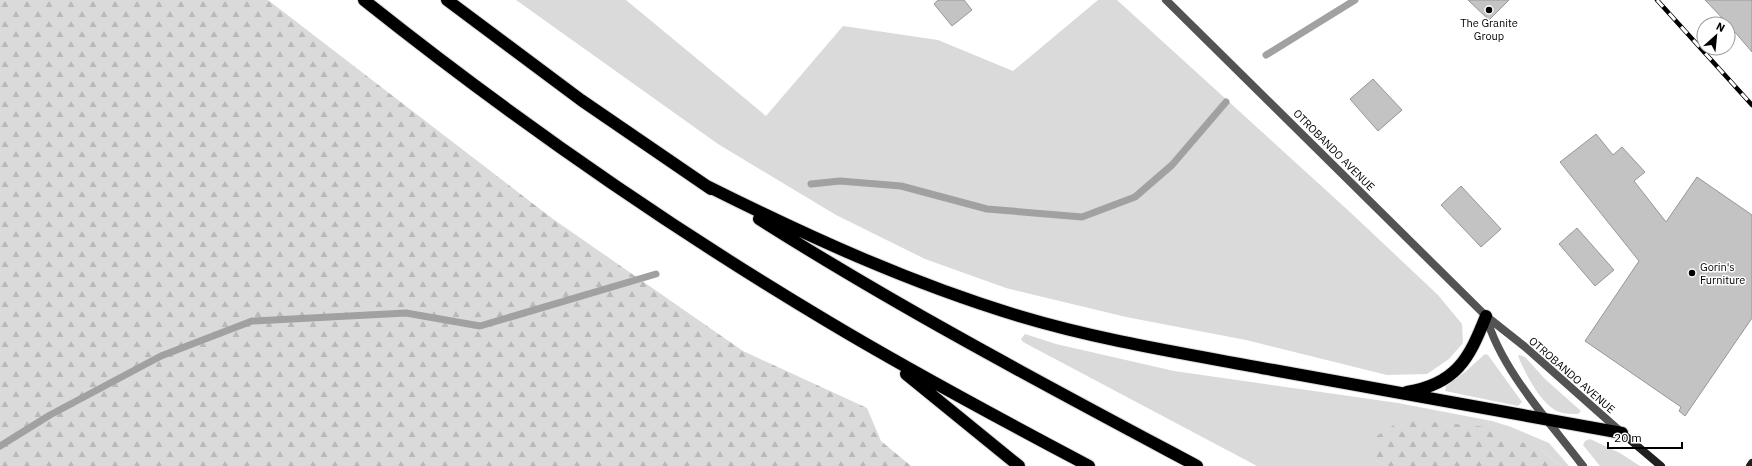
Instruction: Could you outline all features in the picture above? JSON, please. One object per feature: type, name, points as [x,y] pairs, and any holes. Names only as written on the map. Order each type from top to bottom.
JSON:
[{"type":"highway","points":[[364,0],[507,109],[617,186],[769,285],[878,351],[1088,466]]},
{"type":"highway","points":[[447,0],[581,100],[705,185],[856,279],[943,330],[1197,466]]},
{"type":"highway","points":[[705,185],[804,234],[893,272],[949,293],[1019,316],[1082,333],[1144,346],[1622,433]]},
{"type":"highway","points":[[1400,393],[1435,385],[1452,374],[1471,351],[1486,316]]},
{"type":"highway","points":[[878,351],[1019,466]]},
{"type":"main road","name":"OTROBANDO AVENUE","points":[[1622,433],[1662,466]]},
{"type":"street","name":"OTROBANDO AVENUE","points":[[1166,0],[1486,316],[1524,346],[1622,433]]},
{"type":"street","name":"OTROBANDO AVENUE","points":[[1486,316],[1497,347],[1510,370],[1583,466]]},
{"type":"green space","points":[[0,0],[268,0],[553,219],[743,351],[867,408],[881,441],[911,466],[0,466]]},
{"type":"green space","points":[[516,0],[626,0],[766,116],[843,26],[938,40],[1013,71],[1098,0],[1117,0],[1351,213],[1438,295],[1462,324],[1463,343],[1449,359],[1427,374],[1387,375],[1246,340],[1126,317],[1006,288],[925,259],[836,215],[718,144]]},
{"type":"green space","points":[[1025,334],[1056,344],[1174,371],[1398,403],[1492,421],[1511,427],[1549,443],[1569,466],[1561,466],[1541,450],[1374,459],[1386,466],[1257,466],[1023,342],[1021,339]]},
{"type":"green space","points":[[1485,354],[1488,355],[1522,402],[1518,406],[1445,391],[1446,386],[1465,372]]},
{"type":"green space","points":[[1520,355],[1525,357],[1545,379],[1581,411],[1578,414],[1561,413],[1546,403],[1529,379],[1518,356]]},
{"type":"green space","points":[[1403,419],[1486,427],[1541,450],[1561,466],[1386,466],[1374,459],[1372,439]]},
{"type":"green space","points":[[1590,439],[1620,453],[1640,466],[1600,466],[1583,445],[1585,441]]},
{"type":"building","points":[[938,0],[964,0],[972,10],[952,26],[934,4]]},
{"type":"building","name":"The Granite Group","points":[[1468,0],[1509,0],[1489,20]]},
{"type":"building","points":[[1705,0],[1752,0],[1752,52],[1736,33],[1736,16],[1720,16]]},
{"type":"building","points":[[1373,79],[1402,110],[1378,131],[1350,99]]},
{"type":"building","name":"Gorin's Furniture","points":[[1596,134],[1613,155],[1622,147],[1645,172],[1634,181],[1666,222],[1697,177],[1752,215],[1752,318],[1685,416],[1679,411],[1681,407],[1585,341],[1639,261],[1560,162]]},
{"type":"building","points":[[1461,186],[1501,229],[1481,247],[1441,205]]},
{"type":"building","points":[[1577,228],[1614,270],[1595,286],[1559,244]]},
{"type":"waterway","points":[[1266,55],[1355,0]]},
{"type":"waterway","points":[[811,184],[840,181],[901,186],[987,209],[1082,217],[1135,197],[1172,165],[1226,102]]},
{"type":"waterway","points":[[0,446],[50,415],[161,356],[252,321],[406,313],[480,326],[656,274]]},
{"type":"railway","points":[[1657,0],[1752,105]]},
{"type":"place","name":"The Granite Group","points":[[1489,10]]},
{"type":"place","name":"Gorin's Furniture","points":[[1692,273]]}]
